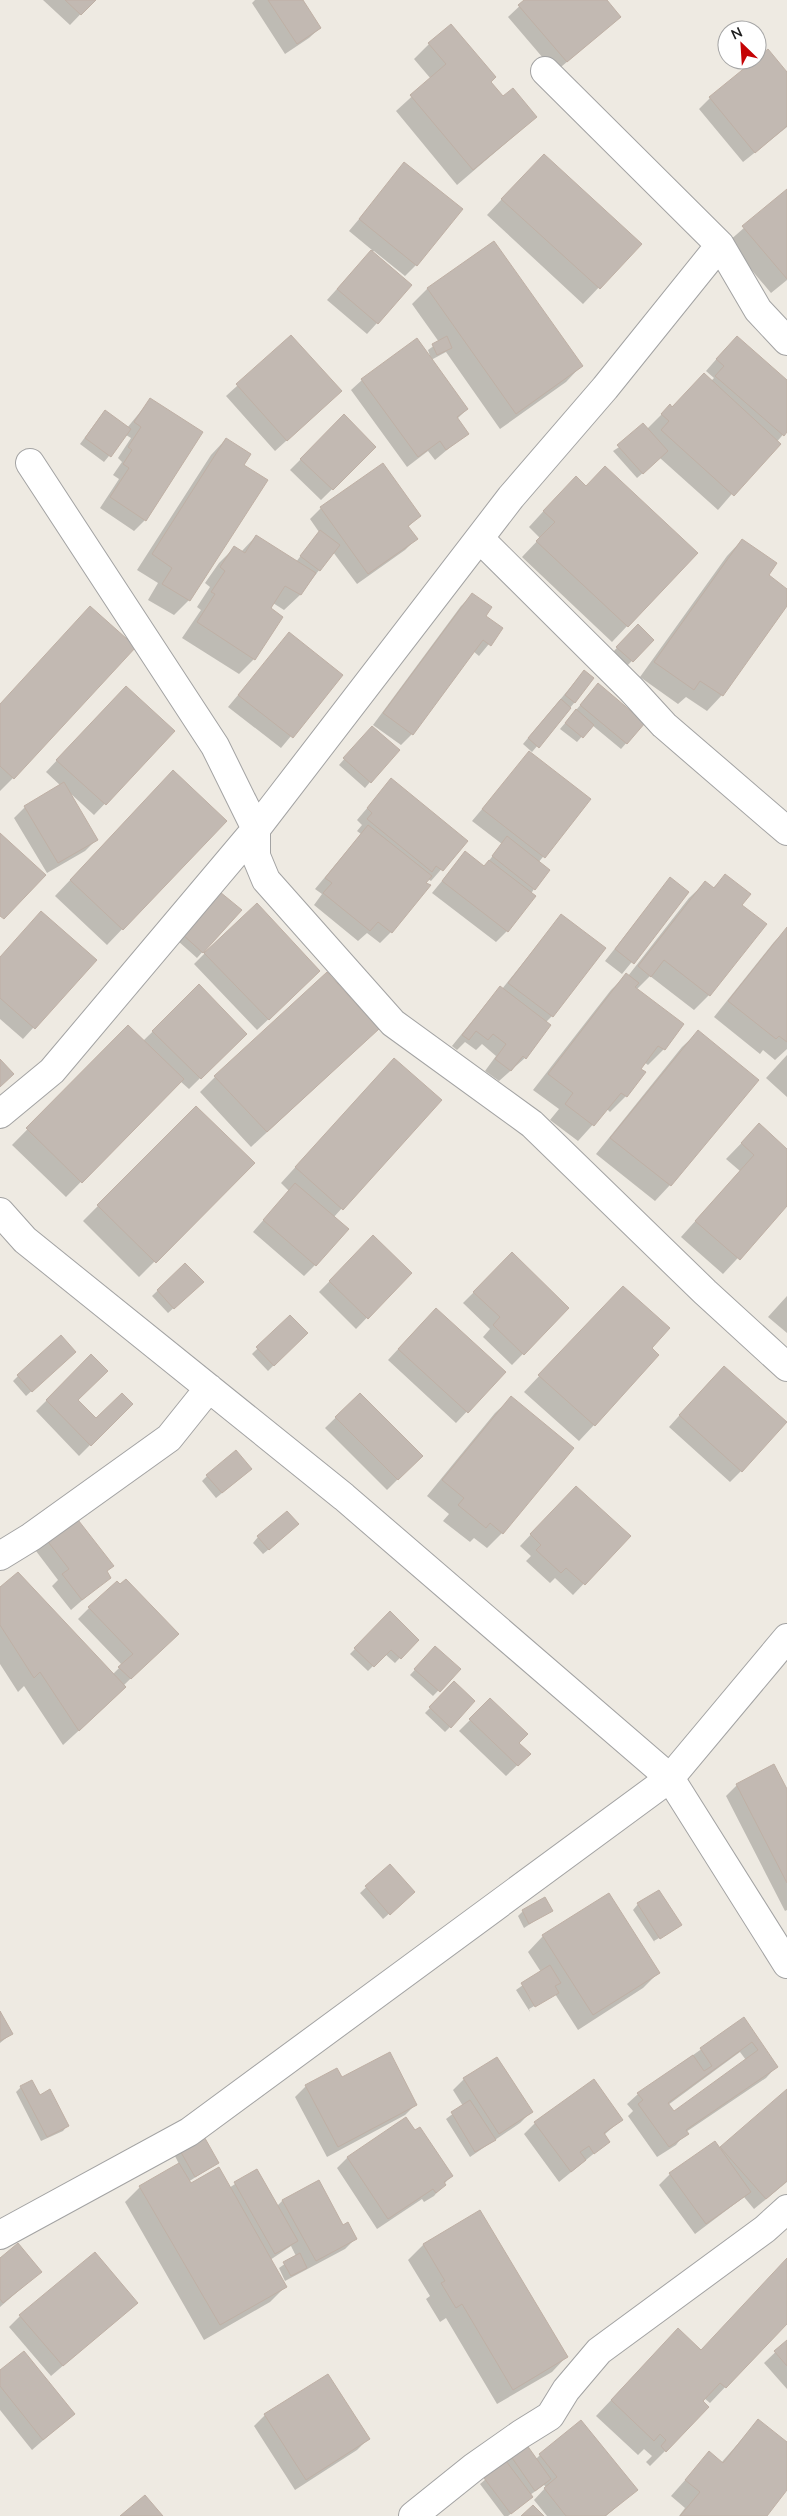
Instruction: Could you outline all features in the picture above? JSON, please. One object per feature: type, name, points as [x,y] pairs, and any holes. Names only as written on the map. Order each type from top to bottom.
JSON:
[{"type":"street","points":[[545,71],[720,245],[758,310],[787,341]]},
{"type":"street","points":[[0,1114],[52,1071],[256,829],[511,497],[605,388],[720,245]]},
{"type":"street","points":[[30,463],[216,746],[256,829],[256,856],[266,880],[393,1023],[532,1124],[705,1292],[787,1367]]},
{"type":"street","points":[[480,539],[624,682],[664,725],[787,832]]},
{"type":"street","points":[[0,1212],[25,1240],[344,1497],[670,1778],[787,1964]]},
{"type":"street","points":[[0,1556],[31,1537],[80,1500],[169,1438],[209,1388]]},
{"type":"street","points":[[4,2226],[189,2132],[670,1778],[787,1638]]},
{"type":"street","points":[[413,2516],[474,2467],[550,2416],[566,2390],[599,2351],[765,2229],[787,2210]]},
{"type":"building","points":[[65,0],[96,0],[81,15]]},
{"type":"building","points":[[268,0],[303,0],[321,28],[297,44]]},
{"type":"building","points":[[524,0],[607,0],[621,17],[567,62],[518,5]]},
{"type":"building","points":[[451,24],[496,77],[491,82],[503,96],[513,88],[537,117],[473,170],[410,95],[446,64],[428,43]]},
{"type":"building","points":[[767,50],[787,72],[787,126],[755,153],[709,97],[742,70],[767,70]]},
{"type":"building","points":[[544,154],[642,244],[600,289],[501,199]]},
{"type":"building","points":[[404,162],[463,209],[417,266],[359,219]]},
{"type":"building","points":[[787,189],[787,279],[742,226]]},
{"type":"building","points":[[494,241],[583,366],[516,414],[427,288]]},
{"type":"building","points":[[371,250],[412,285],[378,324],[337,289]]},
{"type":"building","points":[[291,335],[342,391],[287,441],[236,384]]},
{"type":"building","points":[[447,336],[452,348],[437,355],[432,344]]},
{"type":"building","points":[[737,336],[787,380],[787,432],[784,436],[715,376],[724,366],[716,359]]},
{"type":"building","points":[[417,338],[468,409],[457,417],[469,434],[446,450],[440,441],[418,457],[361,379]]},
{"type":"building","points":[[704,373],[781,444],[734,496],[661,430],[669,421],[661,414],[670,404],[672,407]]},
{"type":"building","points":[[150,398],[203,432],[146,521],[110,497],[129,468],[123,464],[132,450],[128,447],[141,427],[134,422]]},
{"type":"building","points":[[105,410],[131,429],[111,457],[85,438]]},
{"type":"building","points":[[344,414],[376,447],[333,490],[300,459]]},
{"type":"building","points":[[643,423],[668,451],[643,474],[617,445]]},
{"type":"building","points":[[226,438],[251,454],[244,465],[268,480],[190,601],[162,584],[172,568],[152,554]]},
{"type":"building","points":[[383,463],[421,516],[408,526],[418,539],[368,574],[320,507]]},
{"type":"building","points":[[605,466],[698,553],[628,627],[536,541],[555,522],[543,511],[576,476],[586,486]]},
{"type":"building","points":[[320,530],[340,545],[320,571],[300,556]]},
{"type":"building","points":[[256,535],[316,573],[301,595],[285,586],[271,608],[283,617],[255,660],[197,622],[215,594],[211,592],[225,571],[220,567],[234,546],[245,553]]},
{"type":"building","points":[[742,539],[777,563],[769,575],[787,589],[787,606],[723,696],[700,681],[694,690],[654,662]]},
{"type":"building","points":[[472,593],[492,607],[486,616],[503,628],[491,646],[483,640],[413,735],[383,713]]},
{"type":"building","points":[[90,606],[136,647],[14,779],[0,766],[0,704]]},
{"type":"building","points":[[638,624],[654,640],[633,662],[616,647]]},
{"type":"building","points":[[289,632],[343,675],[293,738],[238,695]]},
{"type":"building","points":[[584,670],[594,678],[575,703],[565,695]]},
{"type":"building","points":[[598,683],[645,723],[627,744],[580,705]]},
{"type":"building","points":[[126,686],[175,731],[106,805],[56,760]]},
{"type":"building","points":[[561,699],[571,708],[539,748],[528,738]]},
{"type":"building","points":[[576,709],[594,725],[583,738],[565,723]]},
{"type":"building","points":[[372,726],[400,750],[371,783],[343,758]]},
{"type":"building","points":[[529,751],[591,799],[545,858],[482,809]]},
{"type":"building","points":[[173,770],[227,821],[123,930],[70,880]]},
{"type":"building","points":[[391,778],[468,841],[443,871],[436,866],[432,872],[367,819],[372,813],[367,808]]},
{"type":"building","points":[[64,782],[98,840],[58,863],[24,806]]},
{"type":"building","points":[[368,825],[432,876],[426,883],[431,885],[392,933],[378,922],[370,931],[323,893],[332,883],[325,878]]},
{"type":"building","points":[[0,833],[46,875],[4,919],[0,916]]},
{"type":"building","points":[[507,836],[550,870],[535,890],[492,856]]},
{"type":"building","points":[[465,851],[484,866],[489,860],[536,896],[508,932],[442,881]]},
{"type":"building","points":[[725,874],[751,894],[742,905],[767,924],[710,996],[664,960],[651,977],[638,966],[705,881],[714,888]]},
{"type":"building","points":[[670,877],[689,892],[634,964],[615,949]]},
{"type":"building","points":[[220,892],[242,910],[203,953],[182,934]]},
{"type":"building","points":[[257,903],[320,971],[269,1020],[204,953]]},
{"type":"building","points":[[41,911],[97,960],[35,1029],[0,998],[0,957]]},
{"type":"building","points":[[561,914],[606,948],[553,1017],[508,983]]},
{"type":"building","points":[[787,927],[787,1042],[779,1036],[776,1039],[728,1001]]},
{"type":"building","points":[[327,972],[379,1029],[267,1132],[214,1076]]},
{"type":"building","points":[[626,973],[639,983],[635,987],[684,1024],[665,1050],[658,1046],[641,1069],[646,1072],[627,1097],[621,1093],[594,1126],[565,1104],[573,1093],[548,1074]]},
{"type":"building","points":[[199,984],[247,1034],[201,1079],[152,1031]]},
{"type":"building","points":[[500,986],[551,1025],[526,1059],[523,1056],[511,1071],[495,1059],[506,1044],[493,1034],[488,1040],[476,1031],[469,1040],[462,1035]]},
{"type":"building","points":[[128,1025],[184,1079],[82,1183],[26,1128]]},
{"type":"building","points":[[698,1030],[759,1080],[671,1186],[610,1138]]},
{"type":"building","points":[[394,1058],[442,1100],[343,1210],[295,1167]]},
{"type":"building","points":[[0,1059],[14,1074],[0,1087]]},
{"type":"building","points":[[196,1106],[255,1163],[156,1263],[97,1205]]},
{"type":"building","points":[[759,1123],[787,1149],[787,1206],[740,1260],[695,1221],[754,1155],[741,1143]]},
{"type":"building","points":[[295,1183],[349,1229],[316,1266],[263,1220]]},
{"type":"building","points":[[373,1235],[412,1273],[368,1319],[329,1281]]},
{"type":"building","points":[[512,1252],[569,1308],[524,1355],[493,1325],[500,1317],[473,1292]]},
{"type":"building","points":[[185,1263],[204,1282],[174,1309],[157,1290]]},
{"type":"building","points":[[623,1286],[670,1328],[652,1348],[659,1355],[595,1426],[538,1375]]},
{"type":"building","points":[[436,1308],[506,1372],[468,1413],[398,1349]]},
{"type":"building","points":[[290,1315],[308,1333],[274,1366],[256,1347]]},
{"type":"building","points":[[61,1335],[76,1352],[32,1392],[17,1375]]},
{"type":"building","points":[[91,1354],[108,1371],[78,1400],[96,1418],[122,1393],[133,1404],[91,1446],[46,1400]]},
{"type":"building","points":[[724,1366],[787,1422],[742,1472],[679,1415]]},
{"type":"building","points":[[360,1393],[423,1456],[398,1480],[335,1417]]},
{"type":"building","points":[[511,1396],[574,1448],[503,1534],[490,1523],[486,1528],[458,1505],[464,1498],[442,1480]]},
{"type":"building","points":[[236,1450],[252,1469],[222,1493],[206,1475]]},
{"type":"building","points":[[576,1486],[631,1536],[585,1585],[566,1568],[561,1573],[536,1550],[541,1545],[530,1534]]},
{"type":"building","points":[[287,1511],[299,1524],[269,1550],[257,1536]]},
{"type":"building","points":[[75,1516],[114,1566],[107,1571],[111,1578],[82,1600],[62,1574],[69,1569],[46,1539]]},
{"type":"building","points":[[18,1572],[126,1687],[79,1731],[40,1672],[34,1678],[0,1625],[0,1587]]},
{"type":"building","points":[[126,1579],[179,1634],[131,1679],[118,1667],[133,1654],[88,1607],[117,1581],[120,1584]]},
{"type":"building","points":[[390,1611],[419,1640],[401,1659],[391,1650],[374,1667],[354,1648]]},
{"type":"building","points":[[435,1646],[461,1669],[440,1692],[414,1669]]},
{"type":"building","points":[[454,1681],[475,1701],[451,1728],[429,1707]]},
{"type":"building","points":[[490,1698],[528,1734],[519,1743],[531,1754],[518,1766],[469,1719]]},
{"type":"building","points":[[774,1764],[787,1789],[787,1883],[736,1784]]},
{"type":"building","points":[[390,1864],[415,1892],[390,1915],[365,1886]]},
{"type":"building","points":[[659,1890],[682,1925],[660,1939],[637,1903]]},
{"type":"building","points":[[609,1893],[660,1973],[593,2015],[542,1935]]},
{"type":"building","points":[[545,1897],[553,1911],[529,1924],[522,1910]]},
{"type":"building","points":[[550,1965],[561,1983],[555,1986],[559,1993],[535,2007],[521,1983]]},
{"type":"building","points":[[0,2011],[13,2034],[0,2041]]},
{"type":"building","points":[[744,2017],[778,2067],[686,2130],[689,2134],[669,2147],[638,2104],[643,2100],[637,2093],[693,2055],[704,2071],[712,2066],[700,2048]],"holes":[[[752,2042],[758,2050],[674,2111],[668,2103]]]},
{"type":"building","points":[[390,2052],[417,2105],[338,2147],[305,2085],[337,2068],[342,2077]]},
{"type":"building","points":[[497,2057],[533,2112],[499,2134],[463,2078]]},
{"type":"building","points":[[594,2079],[623,2120],[604,2133],[610,2142],[594,2154],[589,2146],[580,2152],[586,2160],[571,2172],[534,2122]]},
{"type":"building","points":[[32,2080],[40,2095],[50,2089],[69,2126],[47,2137],[20,2086]]},
{"type":"building","points":[[787,2089],[787,2181],[766,2199],[720,2147]]},
{"type":"building","points":[[470,2100],[496,2140],[475,2152],[451,2112]]},
{"type":"building","points":[[406,2117],[415,2130],[420,2127],[453,2176],[444,2182],[446,2185],[436,2193],[433,2189],[388,2219],[347,2157]]},
{"type":"building","points":[[202,2133],[219,2163],[195,2177],[178,2147]]},
{"type":"building","points":[[715,2141],[751,2192],[706,2224],[669,2173]]},
{"type":"building","points":[[179,2163],[191,2183],[219,2167],[287,2287],[220,2325],[139,2186]]},
{"type":"building","points":[[257,2169],[298,2241],[275,2254],[234,2182]]},
{"type":"building","points":[[319,2180],[343,2225],[348,2222],[357,2239],[316,2261],[282,2200]]},
{"type":"building","points":[[480,2210],[568,2357],[513,2390],[462,2304],[456,2308],[441,2283],[445,2281],[423,2244]]},
{"type":"building","points":[[18,2243],[42,2272],[3,2303],[0,2299],[0,2258]]},
{"type":"building","points":[[95,2252],[138,2303],[63,2366],[19,2315]]},
{"type":"building","points":[[300,2253],[307,2268],[291,2276],[283,2262]]},
{"type":"building","points":[[787,2258],[787,2324],[726,2388],[720,2383],[703,2401],[709,2407],[666,2452],[661,2446],[666,2440],[660,2434],[654,2441],[611,2400],[678,2328],[701,2350]]},
{"type":"building","points":[[787,2340],[787,2366],[774,2351]]},
{"type":"building","points":[[24,2351],[75,2414],[43,2440],[0,2386],[0,2370]]},
{"type":"building","points":[[328,2374],[370,2439],[306,2480],[264,2414]]},
{"type":"building","points":[[758,2419],[787,2442],[787,2490],[767,2516],[680,2516],[700,2492],[685,2480],[709,2451],[723,2463]]},
{"type":"building","points":[[581,2420],[638,2490],[605,2516],[566,2516],[544,2488],[557,2477],[539,2454]]},
{"type":"building","points":[[524,2441],[551,2479],[535,2491],[508,2452]]},
{"type":"building","points":[[506,2461],[533,2497],[511,2514],[484,2478]]},
{"type":"building","points":[[145,2495],[163,2516],[120,2516]]},
{"type":"building","points":[[533,2505],[544,2516],[521,2516]]}]
